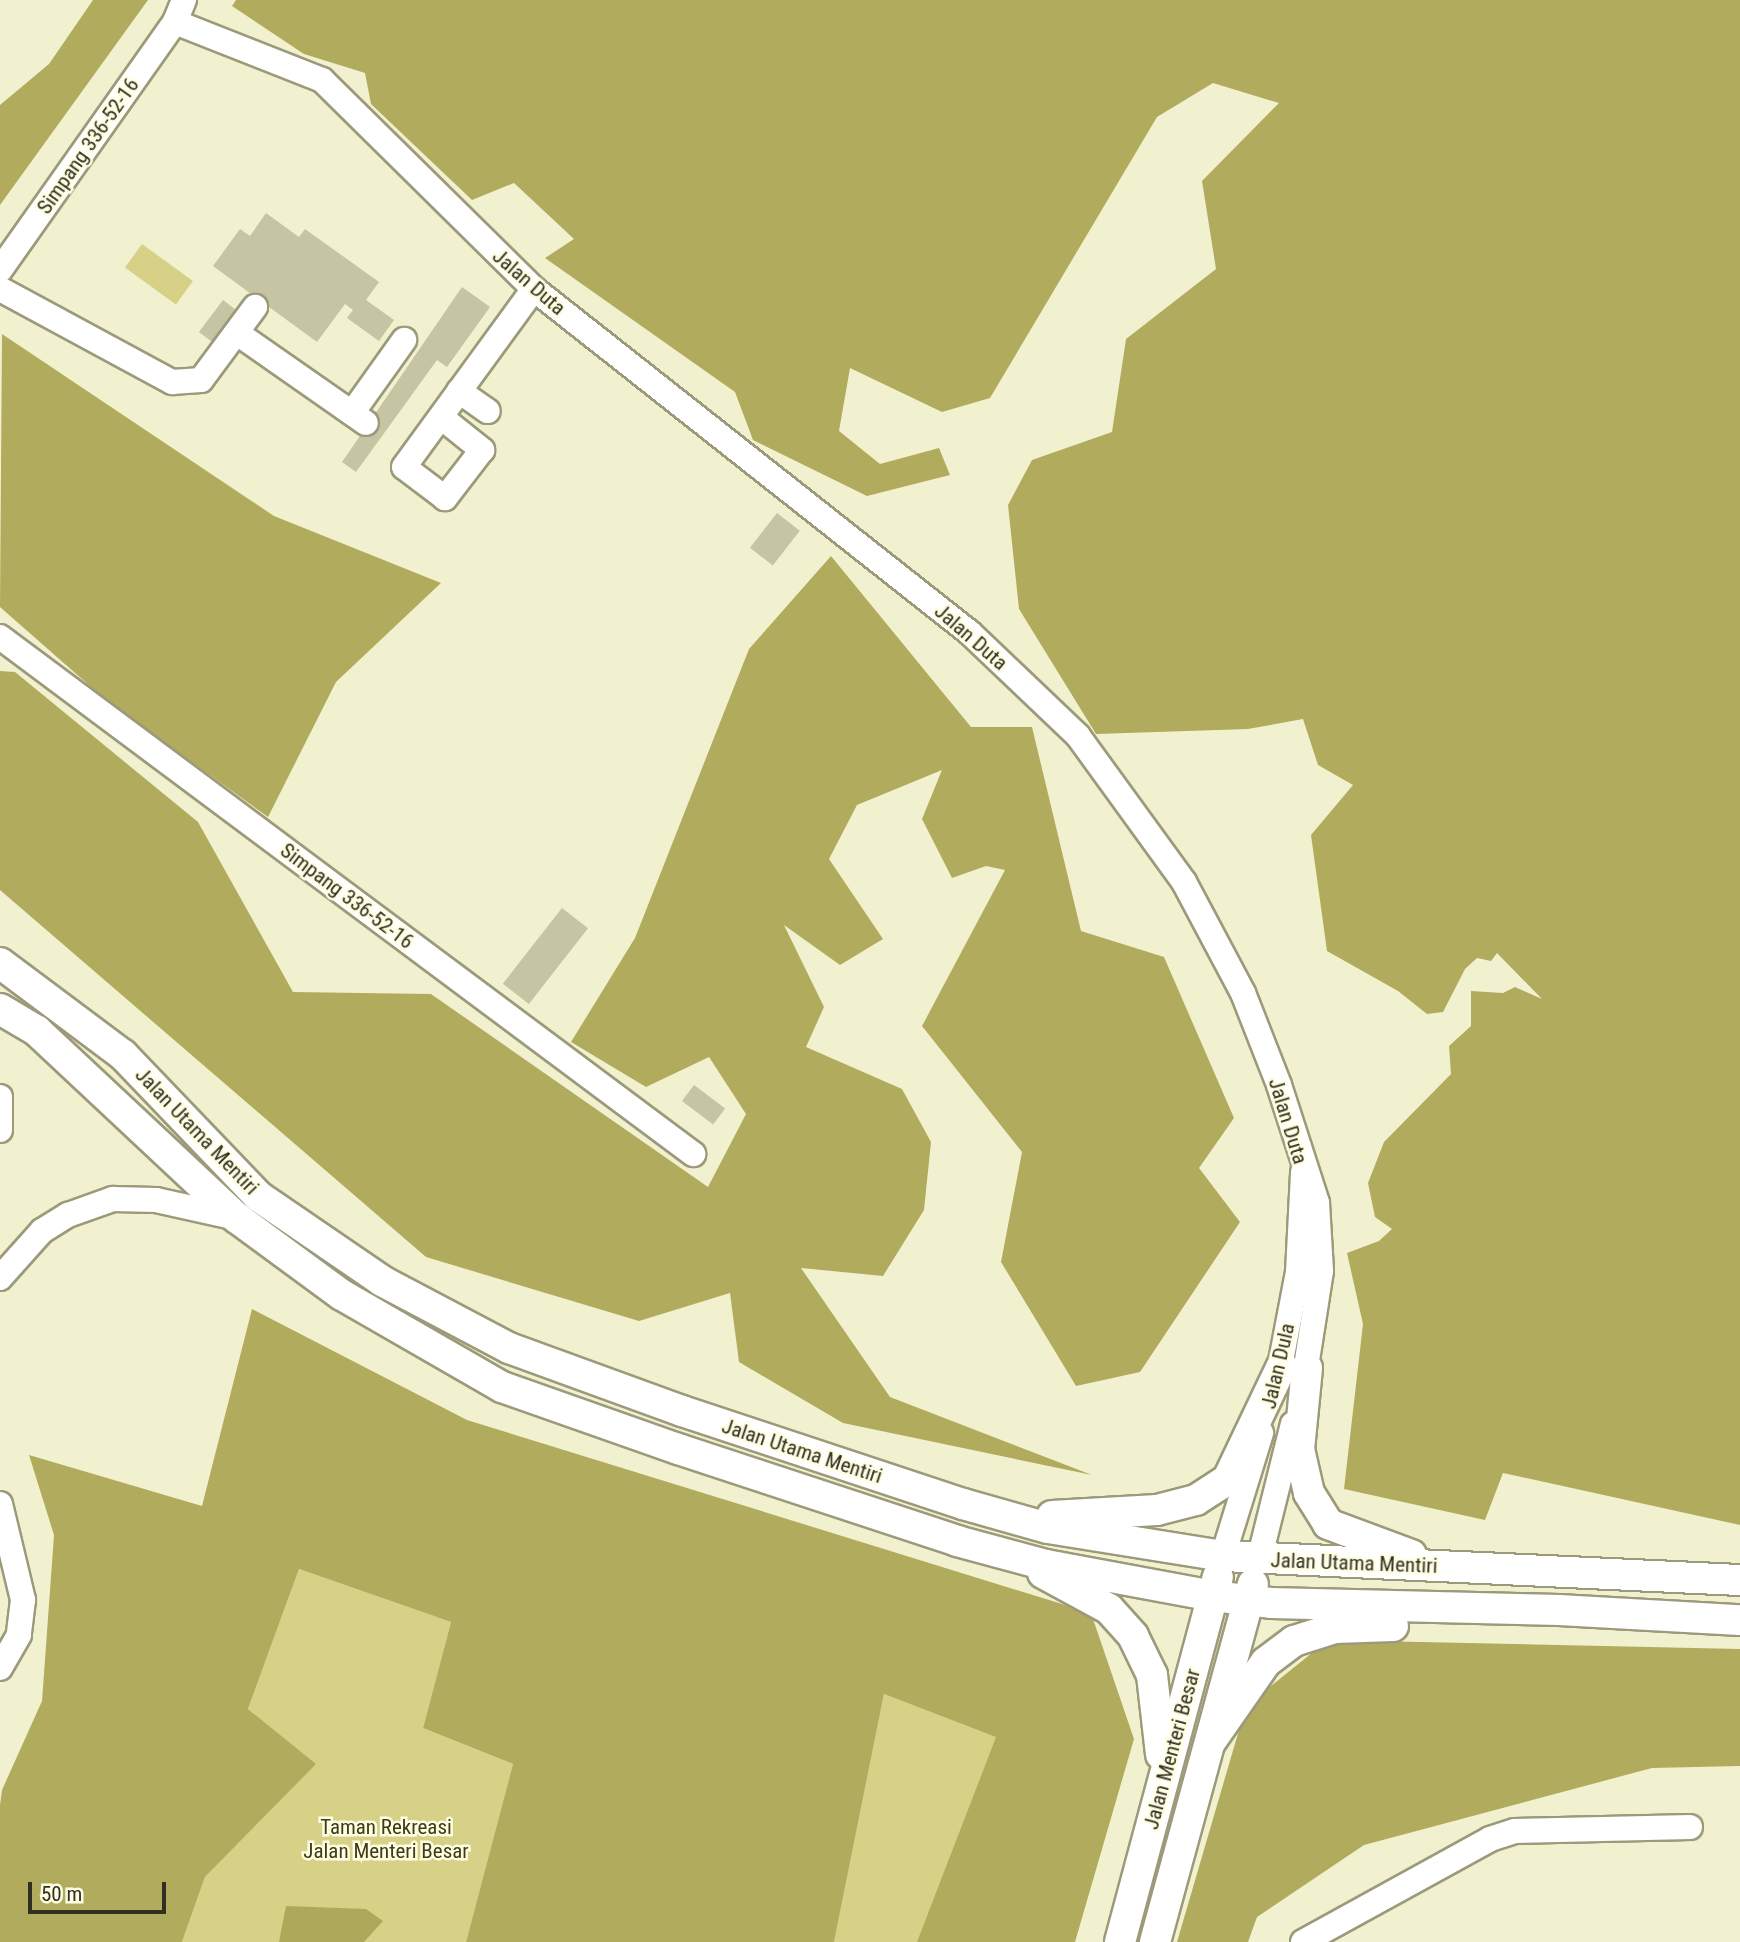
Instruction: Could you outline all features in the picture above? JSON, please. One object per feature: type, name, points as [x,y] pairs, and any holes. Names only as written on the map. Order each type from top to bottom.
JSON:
[{"type":"main road","name":"Jalan Utama Mentiri","points":[[0,963],[123,1055],[258,1196],[382,1281],[509,1348],[681,1411],[1013,1518],[1223,1556],[1740,1580]]},
{"type":"main road","name":"Jalan Utama Mentiri","points":[[0,1009],[37,1031],[237,1218],[342,1295],[502,1387],[690,1454],[1009,1556],[1213,1596],[1248,1601],[1740,1620]]},
{"type":"main road","points":[[1013,1518],[1157,1510],[1196,1500],[1228,1479],[1295,1367]]},
{"type":"main road","points":[[1295,1367],[1299,1449],[1309,1493],[1328,1524],[1361,1540],[1448,1567]]},
{"type":"main road","points":[[1009,1556],[1109,1609],[1133,1636],[1152,1675],[1159,1711],[1163,1782]]},
{"type":"main road","name":"Jalan Menteri Besar","points":[[1120,1942],[1223,1556]]},
{"type":"main road","name":"Jalan Menteri Besar","points":[[1155,1942],[1259,1559]]},
{"type":"main road","points":[[1211,1741],[1266,1662],[1294,1641],[1335,1628],[1558,1625],[1690,1616]]},
{"type":"street","name":"Simpang 336-52-16","points":[[0,270],[180,11]]},
{"type":"street","name":"Jalan Duta","points":[[180,11],[322,80],[534,289],[970,633],[1078,736],[1184,882],[1243,993],[1279,1085],[1303,1171]]},
{"type":"street","points":[[0,289],[172,382],[201,380],[255,307]]},
{"type":"street","points":[[441,417],[534,289]]},
{"type":"street","points":[[237,333],[359,418],[404,340]]},
{"type":"street","points":[[460,391],[488,411]]},
{"type":"street","name":"Simpang 336-52-16","points":[[0,637],[693,1154]]},
{"type":"street","points":[[0,1097],[0,1130]]},
{"type":"street","name":"Jalan Dula","points":[[1223,1556],[1295,1367],[1303,1171]]},
{"type":"street","points":[[0,1278],[42,1231],[68,1215],[113,1199],[156,1200],[237,1218]]},
{"type":"street","points":[[1259,1559],[1295,1367]]},
{"type":"street","points":[[0,1504],[23,1600],[19,1635],[0,1668]]},
{"type":"street","points":[[1303,1942],[1502,1835],[1690,1828]]},
{"type":"green space","points":[[142,244],[193,281],[176,304],[125,267]]},
{"type":"green space","name":"Taman Rekreasi Jalan Menteri Besar","points":[[299,1569],[451,1622],[423,1728],[513,1764],[466,1942],[182,1942],[205,1877],[315,1764],[248,1709]]},
{"type":"green space","points":[[884,1694],[997,1737],[924,1942],[834,1942]]},
{"type":"shaded area","points":[[93,0],[148,0],[0,205],[0,105],[49,64]]},
{"type":"shaded area","points":[[236,0],[1740,0],[1740,1525],[1503,1473],[1485,1520],[1344,1489],[1363,1324],[1347,1253],[1379,1241],[1392,1229],[1375,1217],[1368,1183],[1384,1142],[1451,1074],[1449,1046],[1471,1026],[1471,991],[1503,993],[1515,987],[1542,999],[1497,953],[1491,961],[1477,958],[1465,969],[1443,1012],[1427,1014],[1398,991],[1327,951],[1311,835],[1353,785],[1318,765],[1303,719],[1248,729],[1096,734],[1019,609],[1008,505],[1032,460],[1112,432],[1126,339],[1216,269],[1202,181],[1279,103],[1213,83],[1157,117],[990,398],[942,412],[850,368],[839,431],[880,464],[939,448],[950,475],[867,496],[753,440],[735,392],[545,258],[574,239],[514,183],[472,200],[371,104],[365,73],[304,54],[232,6]]},
{"type":"shaded area","points":[[2,334],[274,516],[441,583],[336,682],[268,817],[107,701],[0,607]]},
{"type":"shaded area","points":[[831,556],[971,727],[1032,727],[1081,931],[1164,957],[1234,1118],[1199,1168],[1240,1222],[1140,1372],[1076,1386],[1001,1262],[1022,1152],[922,1026],[1005,870],[986,866],[952,878],[922,819],[942,770],[857,805],[829,859],[883,939],[840,965],[784,925],[824,1007],[806,1047],[902,1089],[931,1142],[924,1210],[883,1276],[801,1268],[890,1397],[1092,1475],[843,1423],[739,1362],[730,1293],[639,1321],[426,1257],[0,890],[0,671],[15,672],[198,822],[293,992],[431,994],[708,1187],[746,1114],[709,1057],[646,1087],[571,1042],[635,938],[749,649]]},
{"type":"shaded area","points":[[252,1309],[467,1420],[1091,1613],[1134,1739],[1075,1942],[917,1942],[996,1737],[884,1694],[834,1942],[466,1942],[513,1764],[423,1728],[451,1622],[299,1569],[248,1709],[316,1764],[205,1877],[182,1942],[0,1942],[0,1805],[2,1790],[42,1701],[54,1535],[29,1455],[202,1506]]},
{"type":"shaded area","points":[[1328,1640],[1740,1649],[1740,1766],[1652,1768],[1364,1845],[1257,1917],[1248,1942],[1177,1942],[1246,1706]]},
{"type":"shaded area","points":[[286,1906],[366,1909],[383,1921],[364,1942],[279,1942]]},
{"type":"building","points":[[266,213],[299,237],[305,229],[379,282],[366,300],[394,320],[379,341],[347,318],[353,310],[345,304],[317,342],[213,266],[240,229],[250,236]]},
{"type":"building","points":[[462,287],[490,307],[447,367],[437,360],[356,472],[342,462]]},
{"type":"building","points":[[223,300],[240,313],[216,345],[199,332]]},
{"type":"building","points":[[777,513],[800,531],[773,566],[750,548]]},
{"type":"building","points":[[562,908],[588,928],[529,1004],[503,984]]},
{"type":"building","points":[[694,1085],[725,1108],[713,1124],[682,1101]]}]
